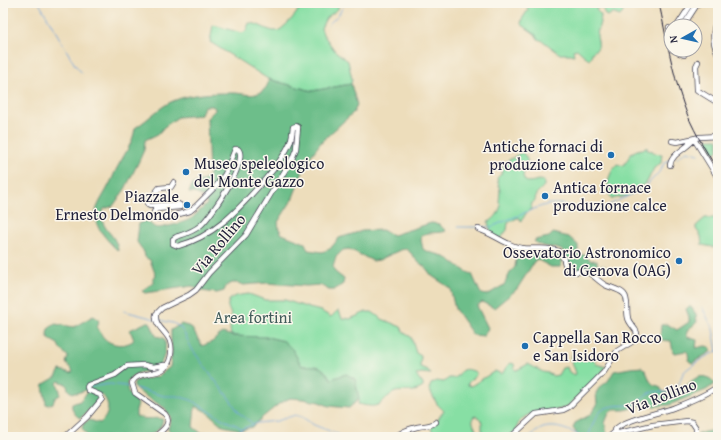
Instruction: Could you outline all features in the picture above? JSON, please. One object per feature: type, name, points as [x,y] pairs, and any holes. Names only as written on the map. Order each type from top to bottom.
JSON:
[{"type":"street","points":[[683,18],[693,3]]},
{"type":"street","points":[[688,18],[698,3]]},
{"type":"street","points":[[718,12],[713,36],[714,46],[718,54]]},
{"type":"street","points":[[698,62],[696,66],[697,88],[699,92],[718,103]]},
{"type":"street","name":"Via Rollino","points":[[167,366],[170,356],[170,342],[156,321],[156,314],[162,308],[196,290],[209,273],[246,235],[292,159],[296,149],[298,127],[296,126],[293,128],[289,145],[282,159],[235,213],[206,234],[178,246],[173,244],[174,239],[198,228],[216,207],[238,167],[241,154],[240,150],[235,149],[225,174],[216,186],[190,211],[158,219],[155,218],[154,212],[156,209],[176,208],[180,206],[178,204],[150,206],[147,203],[159,188],[171,187],[174,182]]},
{"type":"street","points":[[672,141],[678,142],[718,136]]},
{"type":"street","points":[[670,165],[672,158],[694,139]]},
{"type":"street","points":[[694,139],[718,178]]},
{"type":"street","points":[[478,229],[519,248],[549,249],[560,252],[563,254],[564,265],[569,271],[586,272],[605,285],[620,291],[624,294],[626,300],[627,317],[637,333],[635,340],[617,351],[604,372],[569,407],[563,410],[534,415],[511,437]]},
{"type":"street","points":[[65,437],[87,417],[102,399],[100,395],[88,390],[88,385],[114,375],[127,366],[167,366]]},
{"type":"street","points":[[154,437],[166,427],[169,421],[168,418],[165,414],[135,393],[132,383],[141,375],[157,372],[167,366]]},
{"type":"street","name":"Via Rollino","points":[[609,437],[616,431],[616,428],[619,425],[672,408],[718,386]]},
{"type":"street","points":[[396,437],[406,430],[429,426],[436,422]]},
{"type":"street","name":"Via Rollino","points":[[616,431],[619,433],[653,425],[692,422],[696,428],[696,432],[692,437]]},
{"type":"green space","points":[[298,3],[339,3],[338,9],[326,18],[321,28],[323,34],[335,51],[348,61],[352,79],[351,84],[312,91],[268,79],[210,42],[213,25],[242,33],[246,31],[249,23],[253,23],[274,31],[282,29],[298,11]]},
{"type":"green space","points":[[524,3],[624,3],[624,9],[620,16],[612,13],[608,16],[605,15],[602,7],[596,8],[601,15],[597,35],[598,46],[592,53],[589,60],[577,49],[573,50],[574,55],[560,54],[538,39],[535,34],[521,24],[522,19],[528,10],[526,4]]},
{"type":"green space","points":[[268,79],[312,91],[351,84],[357,105],[354,112],[322,141],[307,161],[292,200],[278,222],[279,229],[282,234],[305,243],[308,250],[322,252],[330,249],[339,238],[362,231],[382,230],[393,235],[431,223],[439,224],[446,231],[422,235],[421,240],[423,249],[445,257],[472,274],[480,292],[487,295],[504,285],[511,271],[515,267],[519,251],[547,250],[553,252],[558,255],[561,260],[561,267],[551,267],[536,259],[517,289],[494,308],[482,302],[477,306],[488,328],[484,336],[473,335],[455,309],[450,288],[432,276],[425,267],[406,249],[373,261],[349,249],[343,250],[336,257],[333,267],[335,272],[344,279],[343,284],[334,290],[329,290],[320,285],[306,286],[267,283],[243,285],[232,283],[226,286],[224,291],[217,293],[201,291],[192,286],[145,293],[142,291],[153,283],[153,277],[156,276],[150,260],[145,257],[144,252],[137,242],[139,224],[147,221],[154,227],[159,228],[178,224],[191,219],[207,204],[200,195],[189,193],[192,185],[198,181],[203,181],[209,175],[207,118],[215,110],[215,108],[212,106],[204,106],[201,115],[178,117],[164,127],[158,134],[145,140],[144,150],[125,189],[113,206],[104,209],[102,216],[105,226],[117,245],[118,251],[99,229],[95,217],[99,203],[130,145],[135,128],[163,107],[180,98],[211,93],[256,94],[265,89],[268,84]]},
{"type":"green space","points":[[707,139],[718,139],[718,151],[714,153]]},
{"type":"green space","points":[[647,147],[647,150],[653,151],[653,153],[662,154],[661,163],[654,168],[647,182],[629,195],[612,199],[608,190],[608,180],[614,168],[617,164],[624,166],[631,154],[637,150],[644,149]]},
{"type":"green space","points":[[522,152],[527,159],[523,176],[525,181],[530,182],[541,180],[544,181],[544,186],[536,194],[535,201],[532,202],[531,209],[521,221],[520,218],[517,218],[508,223],[507,230],[500,239],[491,234],[488,222],[493,219],[499,211],[501,205],[499,203],[500,191],[497,178],[501,174],[504,163]]},
{"type":"green space","points":[[705,218],[718,218],[718,248],[702,245],[701,236],[696,229],[696,226]]},
{"type":"green space","points":[[553,233],[569,237],[578,245],[578,253],[580,255],[586,255],[591,261],[597,261],[597,266],[602,265],[605,266],[604,268],[598,270],[572,269],[566,263],[563,251],[540,245],[534,241],[549,237]]},
{"type":"green space","name":"Area fortini","points":[[249,294],[265,300],[285,300],[321,311],[331,317],[337,311],[339,311],[342,318],[350,319],[366,312],[372,312],[382,319],[401,327],[404,333],[411,337],[416,353],[421,356],[420,367],[428,370],[431,374],[421,373],[416,375],[423,384],[423,387],[420,389],[395,392],[380,404],[372,406],[358,404],[359,399],[355,379],[346,374],[331,379],[322,368],[315,366],[302,366],[292,349],[284,341],[267,337],[252,338],[231,335],[231,316],[228,306],[229,301],[233,297]]},
{"type":"green space","points":[[691,307],[696,314],[697,322],[688,330],[687,337],[697,340],[696,348],[705,346],[710,347],[711,349],[710,352],[692,363],[689,361],[688,353],[686,351],[675,353],[673,352],[671,341],[660,339],[661,325],[667,324],[677,330],[689,322],[686,309]]},
{"type":"green space","points":[[93,316],[98,320],[97,327],[103,337],[107,341],[114,344],[123,345],[134,340],[130,330],[147,322],[150,322],[156,336],[164,338],[165,351],[158,368],[152,371],[138,373],[127,383],[128,393],[136,399],[138,405],[136,416],[143,418],[163,419],[159,429],[153,433],[143,437],[88,437],[82,428],[84,423],[89,420],[100,423],[103,420],[108,409],[105,398],[102,395],[99,395],[96,403],[80,418],[76,416],[72,408],[72,404],[80,401],[87,393],[86,390],[73,393],[69,391],[66,384],[59,381],[57,383],[60,395],[55,398],[53,403],[48,405],[46,404],[43,389],[44,384],[56,377],[60,370],[71,373],[73,371],[66,363],[68,357],[67,355],[58,344],[49,339],[47,334],[48,329],[55,324],[74,327]]},
{"type":"green space","points":[[181,324],[191,327],[202,346],[212,342],[222,333],[233,336],[267,337],[284,341],[292,349],[302,366],[315,366],[322,368],[331,379],[346,374],[355,379],[359,399],[349,408],[329,406],[319,402],[290,398],[280,403],[252,427],[241,430],[223,426],[207,412],[195,406],[193,427],[201,433],[220,434],[218,437],[175,437],[168,429],[171,418],[165,408],[142,394],[134,387],[134,382],[157,377],[170,367],[172,353],[171,330]]},
{"type":"green space","points":[[571,355],[583,360],[594,359],[596,364],[606,367],[596,379],[566,407],[529,415],[523,418],[516,431],[503,437],[484,435],[482,433],[482,422],[476,416],[473,417],[473,420],[477,437],[470,437],[471,434],[469,431],[454,436],[435,437],[431,428],[444,411],[437,404],[429,389],[431,384],[436,381],[444,382],[449,378],[457,377],[462,370],[465,369],[476,372],[476,375],[468,383],[468,385],[471,386],[495,371],[502,374],[511,363],[514,364],[515,370],[528,364],[553,376],[558,375],[562,368],[567,367],[569,372],[574,375],[576,374],[571,360]]},
{"type":"green space","points":[[642,367],[646,371],[650,381],[654,385],[659,386],[664,393],[671,393],[681,390],[699,377],[711,379],[715,384],[706,390],[669,405],[647,407],[641,405],[625,410],[613,410],[609,413],[605,423],[607,434],[605,437],[579,437],[573,428],[575,423],[590,415],[597,405],[596,393],[599,388],[608,381],[614,371]]},
{"type":"green space","points":[[718,428],[718,437],[695,437],[700,433],[712,431]]},
{"type":"waterway","points":[[39,3],[75,65],[82,73]]},
{"type":"waterway","points":[[329,24],[339,14],[345,3]]},
{"type":"waterway","points":[[677,158],[687,151],[699,154]]},
{"type":"waterway","points":[[458,227],[491,227],[549,204],[564,204],[578,209],[605,207],[646,186],[661,170],[664,163],[670,160]]},
{"type":"waterway","points":[[702,307],[713,329],[717,351]]},
{"type":"waterway","points":[[124,311],[155,319]]},
{"type":"waterway","points":[[158,319],[173,323],[180,327],[192,349],[239,413],[253,424]]},
{"type":"waterway","points":[[585,437],[589,435],[592,425],[597,415],[601,411],[613,406],[634,404],[649,393],[668,392],[674,390],[678,386],[682,375],[687,369],[705,357],[718,351]]},
{"type":"waterway","points":[[89,387],[110,384],[132,387]]},
{"type":"waterway","points":[[135,388],[164,396],[177,396],[191,400],[241,429]]},
{"type":"waterway","points":[[231,437],[241,429],[257,423],[277,421],[295,415],[302,417],[314,425],[345,437]]},
{"type":"waterway","points":[[529,437],[537,431],[548,427],[563,429],[583,437]]},
{"type":"railway","points":[[659,3],[672,66],[686,112],[703,146],[718,171]]},
{"type":"place","name":"Antiche fornaci di produzione calce","points":[[611,155]]},
{"type":"place","name":"Museo speleologico del Monte Gazzo","points":[[186,172]]},
{"type":"place","name":"Antica fornace produzione calce","points":[[545,196]]},
{"type":"place","name":"Piazzale Ernesto Delmondo","points":[[187,205]]},
{"type":"place","name":"Ossevatorio Astronomico di Genova (OAG)","points":[[679,261]]},
{"type":"place","name":"Cappella San Rocco e San Isidoro","points":[[525,346]]}]
